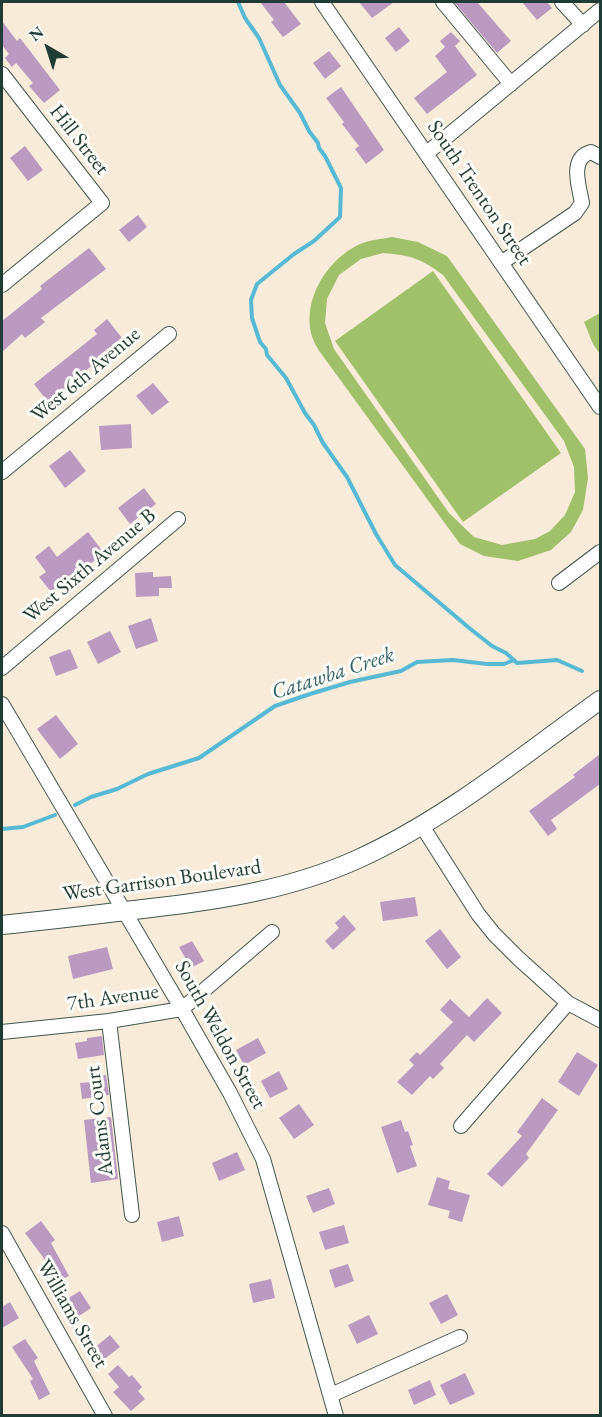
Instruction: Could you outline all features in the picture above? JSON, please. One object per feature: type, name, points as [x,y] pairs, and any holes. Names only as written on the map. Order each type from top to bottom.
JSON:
[{"type":"main road","name":"West Garrison Boulevard","points":[[2,925],[224,899],[285,885],[357,860],[422,826],[600,700]]},
{"type":"street","name":"South Trenton Street","points":[[322,2],[600,407]]},
{"type":"street","points":[[443,2],[511,84]]},
{"type":"street","points":[[562,2],[583,25]]},
{"type":"street","points":[[427,153],[600,10]]},
{"type":"street","name":"Hill Street","points":[[2,74],[102,203],[2,285]]},
{"type":"street","points":[[501,263],[575,213],[582,203],[577,175],[578,161],[584,153],[591,152],[600,157]]},
{"type":"street","name":"West 6th Avenue","points":[[2,472],[169,334]]},
{"type":"street","name":"West Sixth Avenue B","points":[[2,668],[178,519]]},
{"type":"street","points":[[559,583],[600,552]]},
{"type":"street","name":"South Weldon Street","points":[[2,704],[7,725],[126,911],[230,1093],[263,1159],[336,1416]]},
{"type":"street","points":[[422,826],[478,914],[494,934],[568,1003],[600,1020]]},
{"type":"street","name":"7th Avenue","points":[[2,1032],[110,1021],[182,1009],[272,932]]},
{"type":"street","points":[[461,1126],[568,1003]]},
{"type":"street","name":"Adams Court","points":[[110,1021],[132,1215]]},
{"type":"street","name":"Williams Street","points":[[2,1233],[105,1416]]},
{"type":"street","points":[[331,1395],[460,1337]]},
{"type":"green space","points":[[392,237],[418,242],[447,256],[585,449],[588,478],[583,510],[571,532],[551,550],[518,561],[484,556],[460,544],[315,344],[310,325],[310,311],[313,297],[327,271],[348,251],[360,244]],"holes":[[[383,253],[415,259],[443,275],[564,441],[574,467],[575,492],[565,515],[550,531],[535,539],[502,545],[474,537],[449,513],[334,349],[325,323],[327,299],[339,275],[361,259]]]},
{"type":"green space","points":[[433,271],[561,453],[463,522],[335,341]]},
{"type":"green space","points":[[600,313],[600,354],[584,322]]},
{"type":"building","points":[[260,2],[284,2],[301,24],[283,37],[271,22],[274,20]]},
{"type":"building","points":[[359,2],[394,2],[372,18]]},
{"type":"building","points":[[454,2],[477,2],[511,41],[497,53]]},
{"type":"building","points":[[522,2],[547,2],[552,8],[537,20]]},
{"type":"building","points":[[2,21],[17,41],[20,38],[60,90],[44,103],[29,86],[33,83],[16,63],[12,67],[5,58],[9,54],[2,45]]},
{"type":"building","points":[[399,27],[410,41],[396,52],[385,38]]},
{"type":"building","points":[[451,32],[460,41],[455,46],[477,75],[427,114],[414,98],[447,72],[435,56],[445,47],[440,41]]},
{"type":"building","points":[[329,51],[341,66],[325,79],[313,63]]},
{"type":"building","points":[[341,87],[384,150],[366,164],[355,149],[359,146],[326,98]]},
{"type":"building","points":[[25,146],[43,170],[28,181],[10,158]]},
{"type":"building","points":[[138,215],[147,227],[129,242],[119,230]]},
{"type":"building","points":[[89,248],[106,269],[41,318],[45,322],[25,338],[22,334],[2,352],[2,321],[42,289],[40,286]]},
{"type":"building","points":[[107,319],[122,338],[97,357],[100,360],[66,385],[68,387],[48,402],[34,384],[97,334],[94,330]]},
{"type":"building","points":[[153,383],[169,402],[152,415],[136,396]]},
{"type":"building","points":[[131,424],[132,448],[101,450],[99,426]]},
{"type":"building","points":[[70,450],[86,471],[65,488],[49,466]]},
{"type":"building","points":[[144,488],[156,504],[130,524],[118,508]]},
{"type":"building","points":[[88,532],[104,553],[53,594],[39,577],[46,572],[35,557],[49,546],[57,557]]},
{"type":"building","points":[[153,572],[153,577],[171,576],[172,588],[159,588],[159,596],[136,597],[135,573]]},
{"type":"building","points":[[151,618],[158,641],[136,649],[128,626]]},
{"type":"building","points":[[110,631],[121,652],[98,664],[87,642]]},
{"type":"building","points":[[70,649],[78,668],[56,676],[49,657]]},
{"type":"building","points":[[56,715],[78,744],[60,759],[37,729]]},
{"type":"building","points":[[600,754],[600,784],[551,820],[557,829],[548,836],[529,811],[575,777],[573,775]]},
{"type":"building","points":[[415,897],[418,916],[383,921],[380,902]]},
{"type":"building","points":[[344,915],[356,929],[333,950],[325,941],[339,928],[335,923]]},
{"type":"building","points":[[440,929],[461,957],[447,969],[425,941]]},
{"type":"building","points":[[192,941],[204,961],[191,968],[179,947]]},
{"type":"building","points":[[107,947],[113,969],[73,979],[68,956]]},
{"type":"building","points":[[487,998],[502,1013],[474,1042],[467,1035],[440,1064],[444,1068],[433,1079],[430,1076],[412,1095],[397,1082],[414,1065],[409,1060],[417,1052],[420,1055],[453,1022],[440,1010],[450,999],[469,1017]]},
{"type":"building","points":[[102,1036],[104,1055],[78,1059],[75,1043],[87,1041],[87,1038]]},
{"type":"building","points":[[258,1038],[266,1053],[244,1065],[236,1050]]},
{"type":"building","points":[[577,1052],[598,1065],[579,1096],[558,1082]]},
{"type":"building","points":[[279,1071],[288,1089],[270,1098],[261,1081]]},
{"type":"building","points":[[106,1075],[109,1095],[82,1099],[80,1083],[91,1082],[91,1077]]},
{"type":"building","points":[[542,1098],[558,1110],[526,1154],[529,1158],[502,1187],[487,1174],[522,1136],[517,1132]]},
{"type":"building","points":[[299,1104],[314,1125],[294,1139],[279,1118]]},
{"type":"building","points":[[111,1117],[118,1179],[91,1183],[84,1120]]},
{"type":"building","points":[[401,1120],[413,1145],[410,1146],[417,1166],[397,1173],[381,1127]]},
{"type":"building","points":[[237,1152],[245,1170],[219,1181],[212,1163]]},
{"type":"building","points":[[437,1177],[450,1181],[448,1189],[470,1195],[462,1222],[448,1218],[450,1211],[428,1205]]},
{"type":"building","points":[[329,1188],[335,1204],[313,1213],[306,1196]]},
{"type":"building","points":[[179,1216],[184,1236],[162,1242],[157,1222]]},
{"type":"building","points":[[41,1221],[55,1240],[51,1243],[69,1276],[56,1282],[43,1257],[25,1233]]},
{"type":"building","points":[[344,1225],[349,1243],[325,1250],[319,1232]]},
{"type":"building","points":[[348,1264],[354,1281],[335,1288],[329,1270]]},
{"type":"building","points":[[271,1279],[275,1298],[253,1303],[249,1284]]},
{"type":"building","points":[[80,1291],[91,1308],[76,1318],[65,1300]]},
{"type":"building","points":[[447,1294],[458,1315],[441,1324],[429,1303]]},
{"type":"building","points":[[10,1302],[19,1318],[2,1328],[2,1307]]},
{"type":"building","points":[[369,1315],[378,1334],[357,1344],[348,1325]]},
{"type":"building","points":[[110,1335],[120,1347],[103,1360],[93,1349]]},
{"type":"building","points":[[25,1339],[38,1358],[34,1361],[50,1394],[39,1400],[30,1381],[33,1379],[12,1347]]},
{"type":"building","points":[[118,1365],[129,1377],[132,1375],[142,1387],[138,1391],[145,1399],[131,1411],[113,1392],[119,1387],[108,1374]]},
{"type":"building","points":[[465,1373],[475,1394],[450,1405],[440,1385]]},
{"type":"building","points":[[430,1380],[436,1395],[414,1405],[408,1390]]},
{"type":"waterway","points":[[238,2],[245,18],[259,38],[280,85],[318,143],[341,188],[340,217],[314,241],[257,284],[251,300],[252,318],[260,342],[266,349],[267,355],[286,378],[323,443],[347,477],[376,534],[395,565],[468,627],[517,663],[557,660],[582,671]]},
{"type":"waterway","name":"Catawba Creek","points":[[75,805],[148,774],[199,758],[275,706],[310,694],[350,682],[401,671],[417,662],[453,660],[504,664],[514,660]]},
{"type":"waterway","name":"Catawba Creek","points":[[2,829],[23,827],[55,815]]}]
